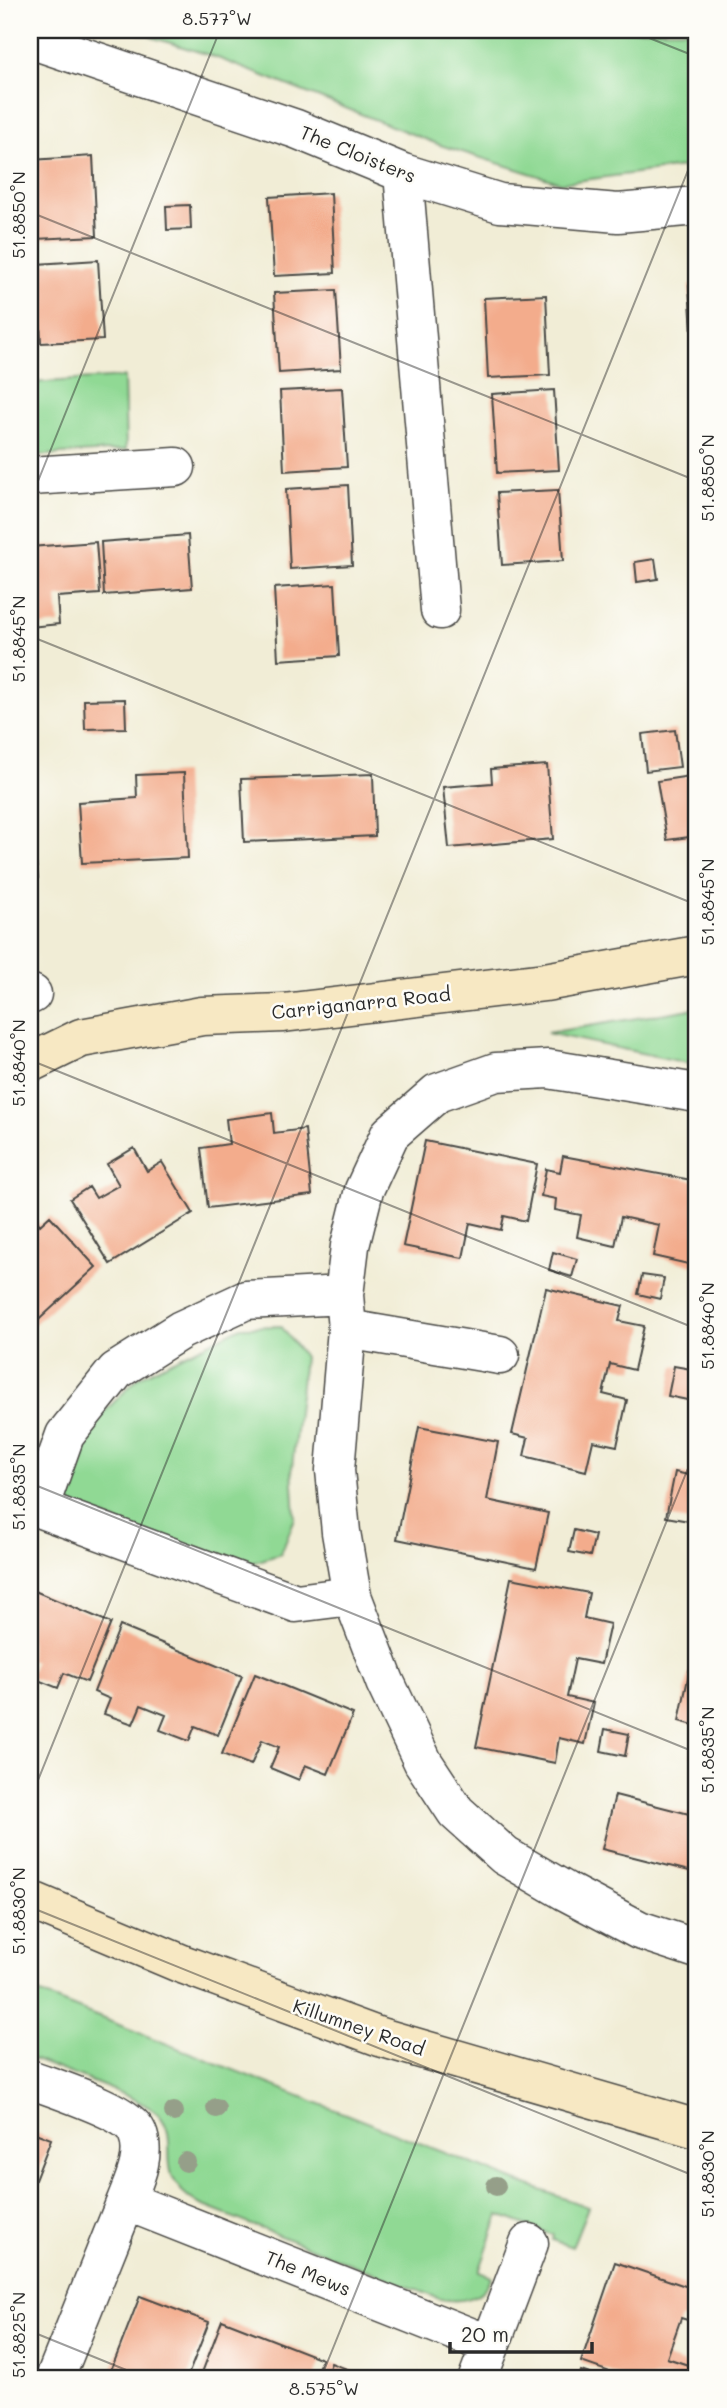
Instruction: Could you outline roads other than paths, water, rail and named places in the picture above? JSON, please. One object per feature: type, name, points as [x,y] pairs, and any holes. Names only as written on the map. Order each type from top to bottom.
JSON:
[{"type":"street","name":"The Cloisters","points":[[30,39],[296,129],[403,173],[500,202],[618,214],[697,206]]},
{"type":"street","points":[[403,173],[440,610]]},
{"type":"street","points":[[30,476],[176,467]]},
{"type":"street","name":"Carriganarra Road","points":[[30,1063],[81,1038],[201,1016],[283,1013],[545,982],[697,955]]},
{"type":"street","points":[[697,1093],[548,1069],[496,1072],[437,1093],[390,1134],[364,1190],[350,1247],[335,1470],[341,1532],[352,1596],[385,1682],[423,1762],[456,1812],[505,1856],[565,1891],[639,1930],[697,1949]]},
{"type":"street","points":[[352,1596],[296,1603],[34,1507],[65,1435],[116,1371],[181,1330],[246,1300],[346,1312],[500,1355]]},
{"type":"street","name":"Killumney Road","points":[[30,1900],[182,1964],[380,2037],[697,2129]]},
{"type":"street","points":[[30,2079],[130,2121],[138,2132],[140,2147],[138,2170],[55,2378]]},
{"type":"street","name":"The Mews","points":[[126,2202],[484,2362],[529,2243]]}]
